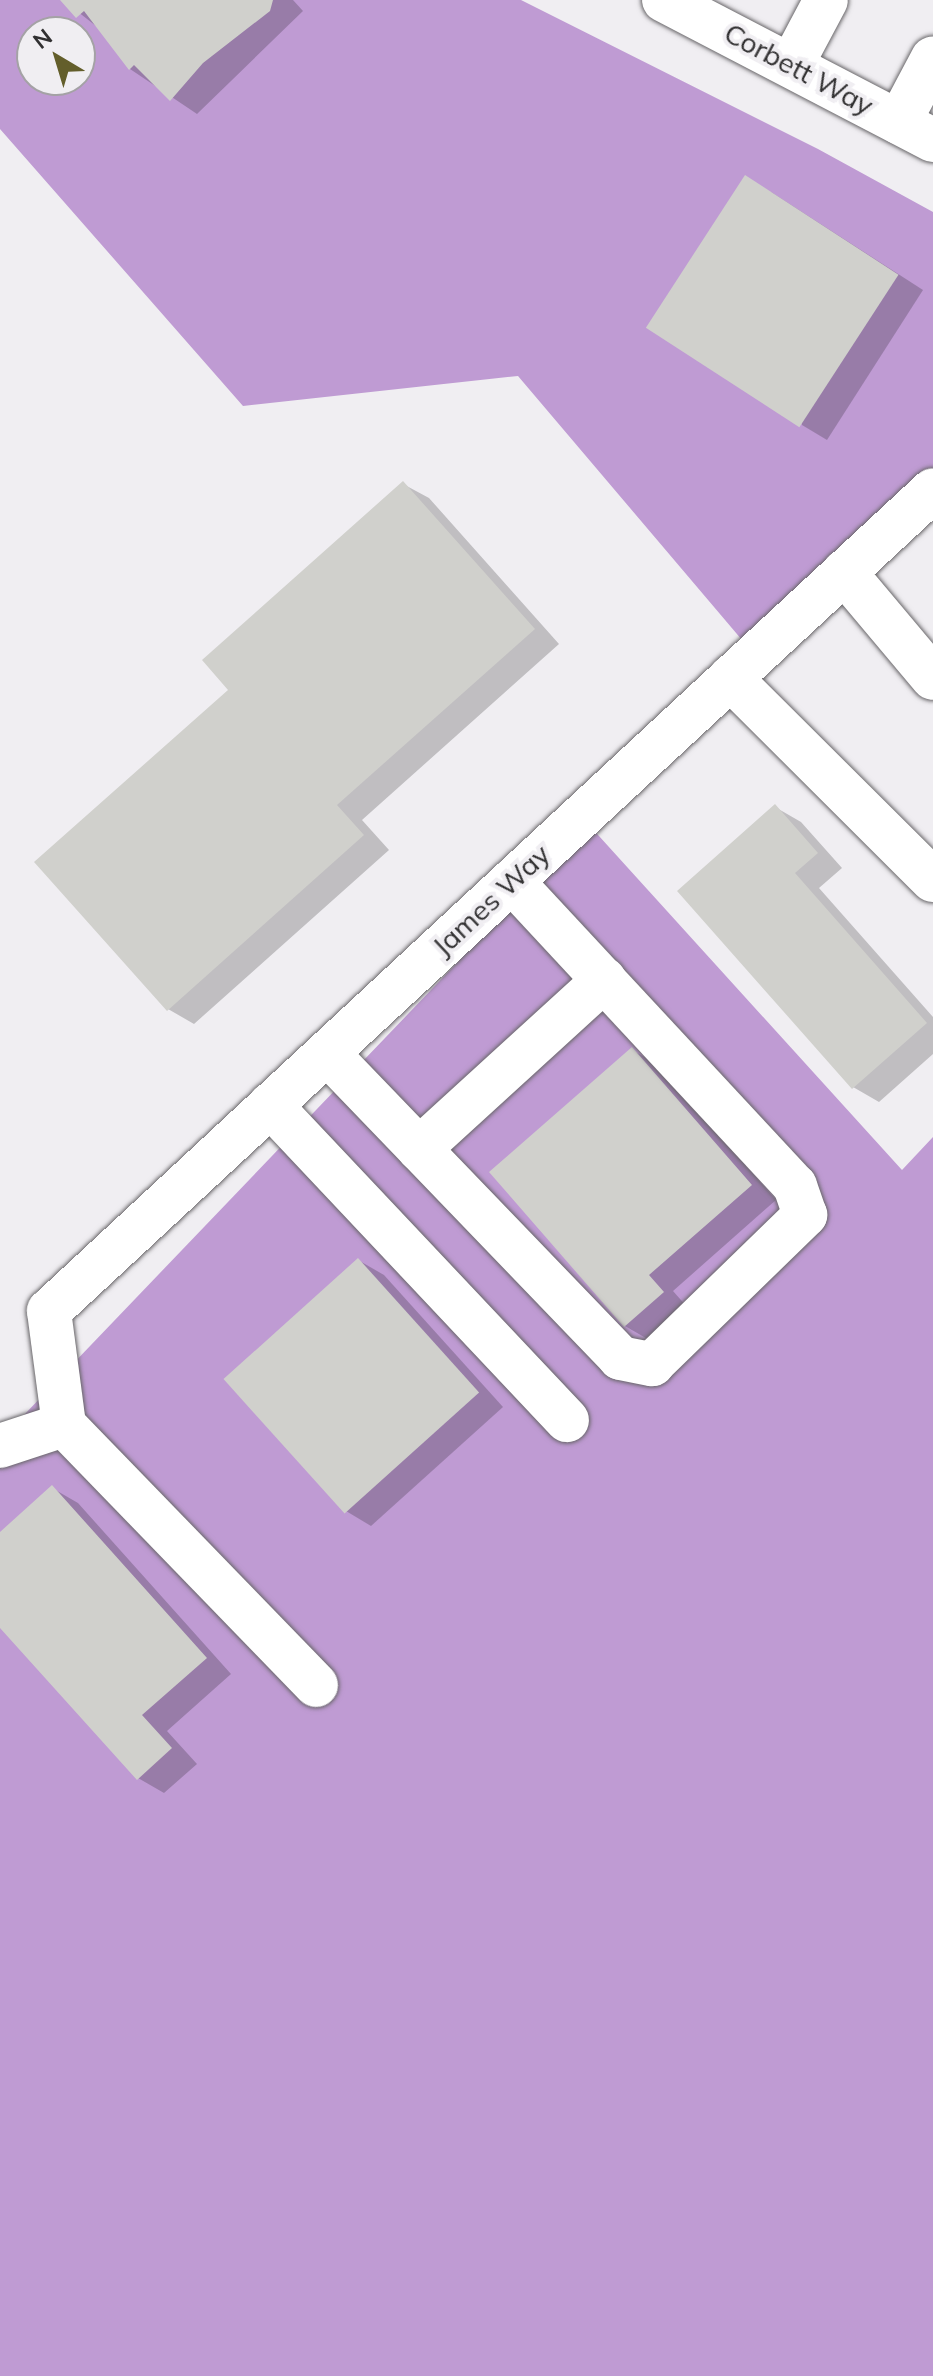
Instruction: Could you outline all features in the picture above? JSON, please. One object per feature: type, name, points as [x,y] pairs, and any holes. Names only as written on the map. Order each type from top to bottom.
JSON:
[{"type":"street","name":"Corbett Way","points":[[664,0],[916,131]]},
{"type":"street","points":[[792,64],[826,0]]},
{"type":"street","points":[[916,131],[933,58]]},
{"type":"street","name":"James Way","points":[[64,1425],[49,1311],[933,490]]},
{"type":"street","points":[[844,572],[933,678]]},
{"type":"street","points":[[730,678],[933,880]]},
{"type":"street","points":[[327,1053],[620,1358],[652,1364],[805,1215],[795,1186],[512,881]]},
{"type":"street","points":[[419,1149],[604,980]]},
{"type":"street","points":[[270,1105],[567,1420]]},
{"type":"street","points":[[0,1446],[64,1425],[316,1685]]},
{"type":"shaded area","points":[[0,0],[521,0],[818,149],[933,212],[933,494],[759,660],[518,376],[243,406],[0,129]]},
{"type":"shaded area","points":[[589,825],[902,1170],[933,1137],[933,2376],[0,2376],[0,1440]]},
{"type":"building","points":[[60,0],[273,0],[270,11],[203,63],[170,101],[134,65],[129,70],[96,27],[96,16],[88,16],[84,11],[74,16]]},
{"type":"building","points":[[745,175],[898,275],[799,427],[646,328]]},
{"type":"building","points":[[403,481],[535,629],[337,805],[364,835],[167,1011],[34,862],[228,690],[202,660]]},
{"type":"building","points":[[775,804],[818,853],[795,873],[927,1023],[852,1089],[677,891]]},
{"type":"building","points":[[632,1047],[752,1185],[649,1275],[664,1292],[624,1327],[489,1172]]},
{"type":"building","points":[[358,1258],[479,1393],[345,1514],[223,1379]]},
{"type":"building","points":[[52,1485],[207,1658],[142,1715],[172,1748],[137,1780],[0,1628],[0,1532]]}]
